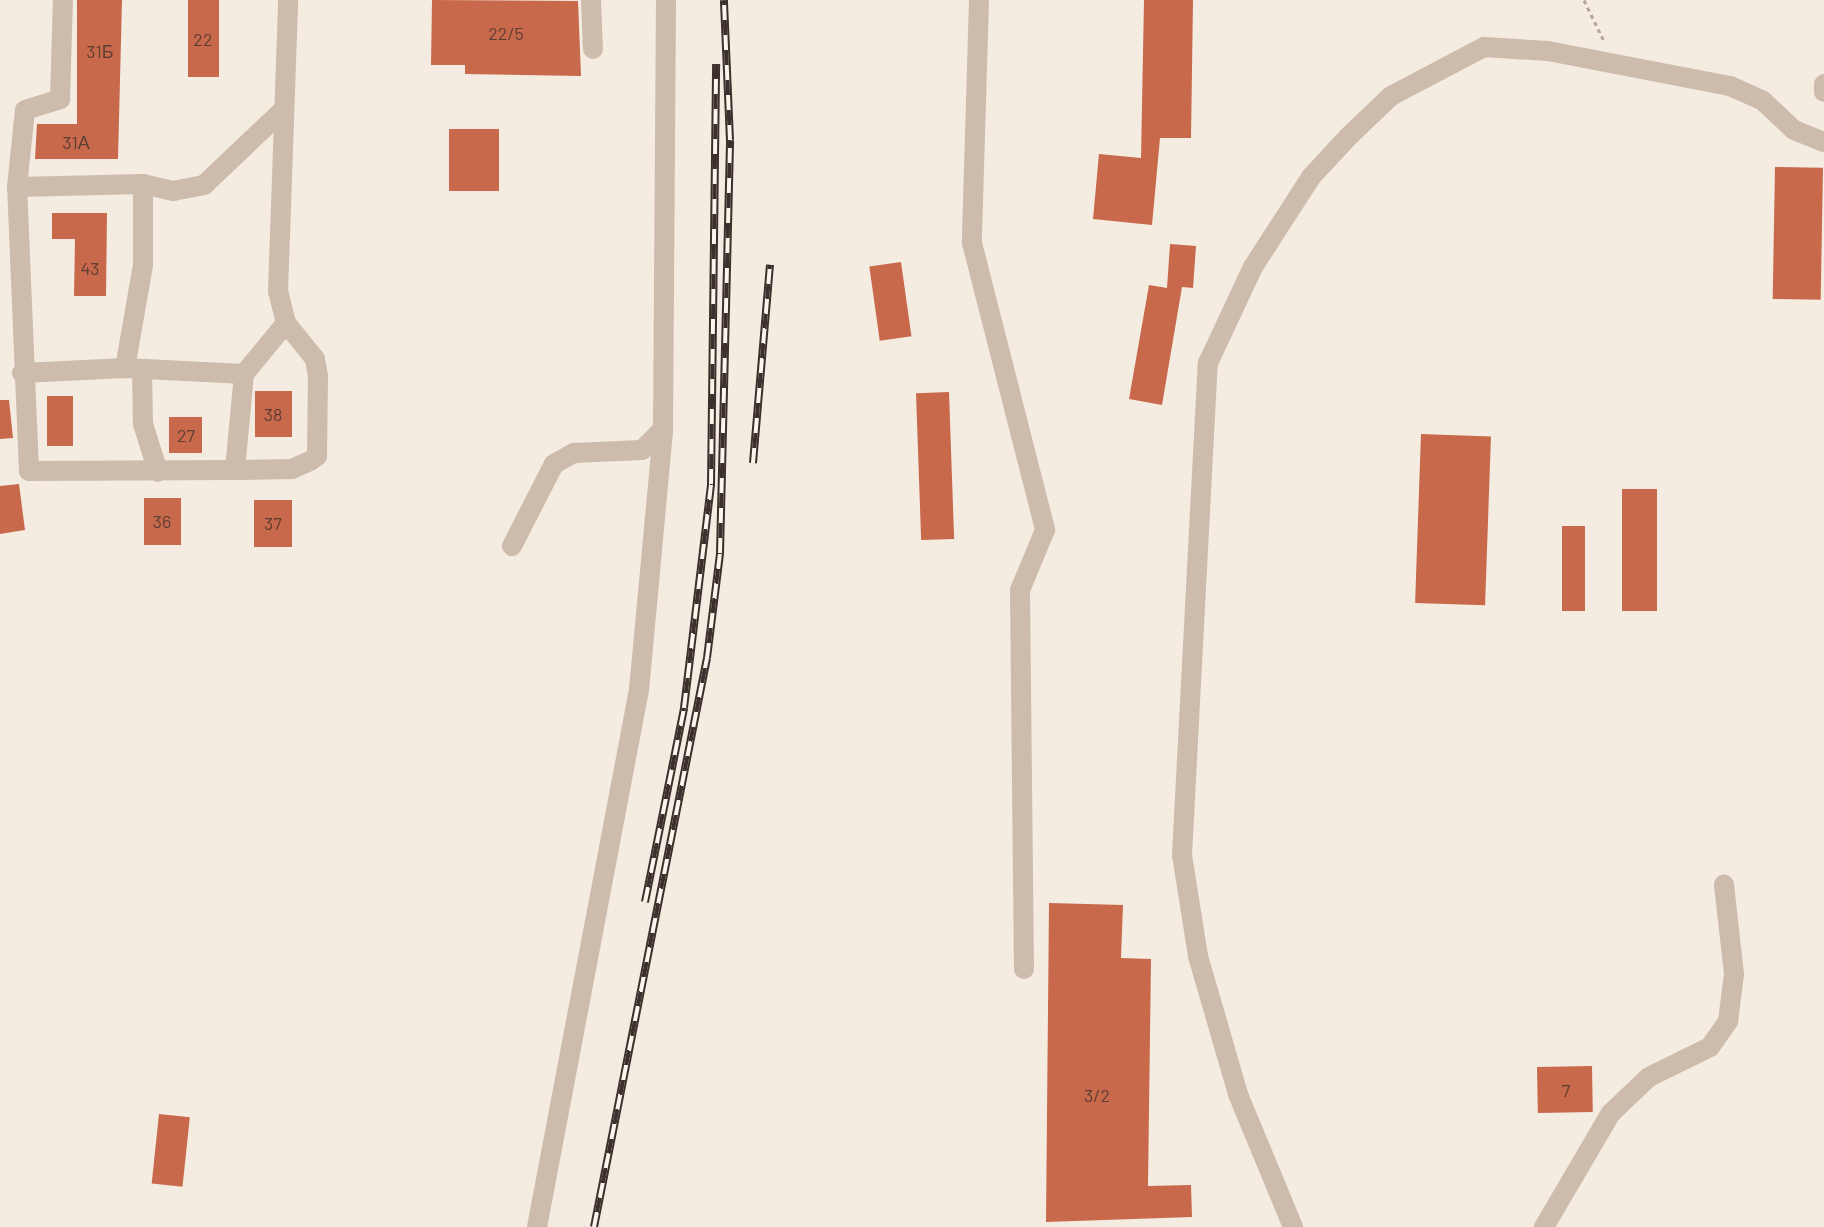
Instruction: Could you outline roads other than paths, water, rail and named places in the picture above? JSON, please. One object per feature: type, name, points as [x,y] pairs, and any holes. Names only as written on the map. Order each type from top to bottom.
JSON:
[{"type":"street","points":[[63,0],[60,99],[25,110],[17,187],[25,464],[35,475],[292,469],[317,456],[315,359],[286,323],[278,292],[288,0]]},
{"type":"street","points":[[591,0],[593,49]]},
{"type":"street","points":[[537,1227],[639,690],[663,429],[666,0]]},
{"type":"street","points":[[979,0],[972,243],[1045,530],[1020,590],[1024,969]]},
{"type":"street","points":[[1293,1227],[1238,1094],[1198,956],[1182,855],[1208,363],[1253,267],[1311,177],[1391,96],[1484,47],[1616,64],[1730,86],[1763,101],[1794,130],[1824,142]]},
{"type":"street","points":[[1824,84],[1824,92]]},
{"type":"street","points":[[17,187],[143,184],[173,191],[204,185],[283,110]]},
{"type":"street","points":[[143,184],[143,265],[134,369],[143,424],[158,472]]},
{"type":"street","points":[[235,470],[244,374],[286,323]]},
{"type":"street","points":[[22,373],[134,369],[244,374]]},
{"type":"street","points":[[512,546],[554,464],[574,453],[642,450],[663,429]]},
{"type":"street","points":[[1544,1227],[1611,1113],[1649,1077],[1710,1047],[1728,1021],[1734,974],[1724,885]]},
{"type":"railway","points":[[594,1227],[707,658],[720,553],[730,140],[724,0]]},
{"type":"railway","points":[[645,902],[684,708],[711,484],[716,64]]},
{"type":"railway","points":[[753,463],[770,265]]}]
